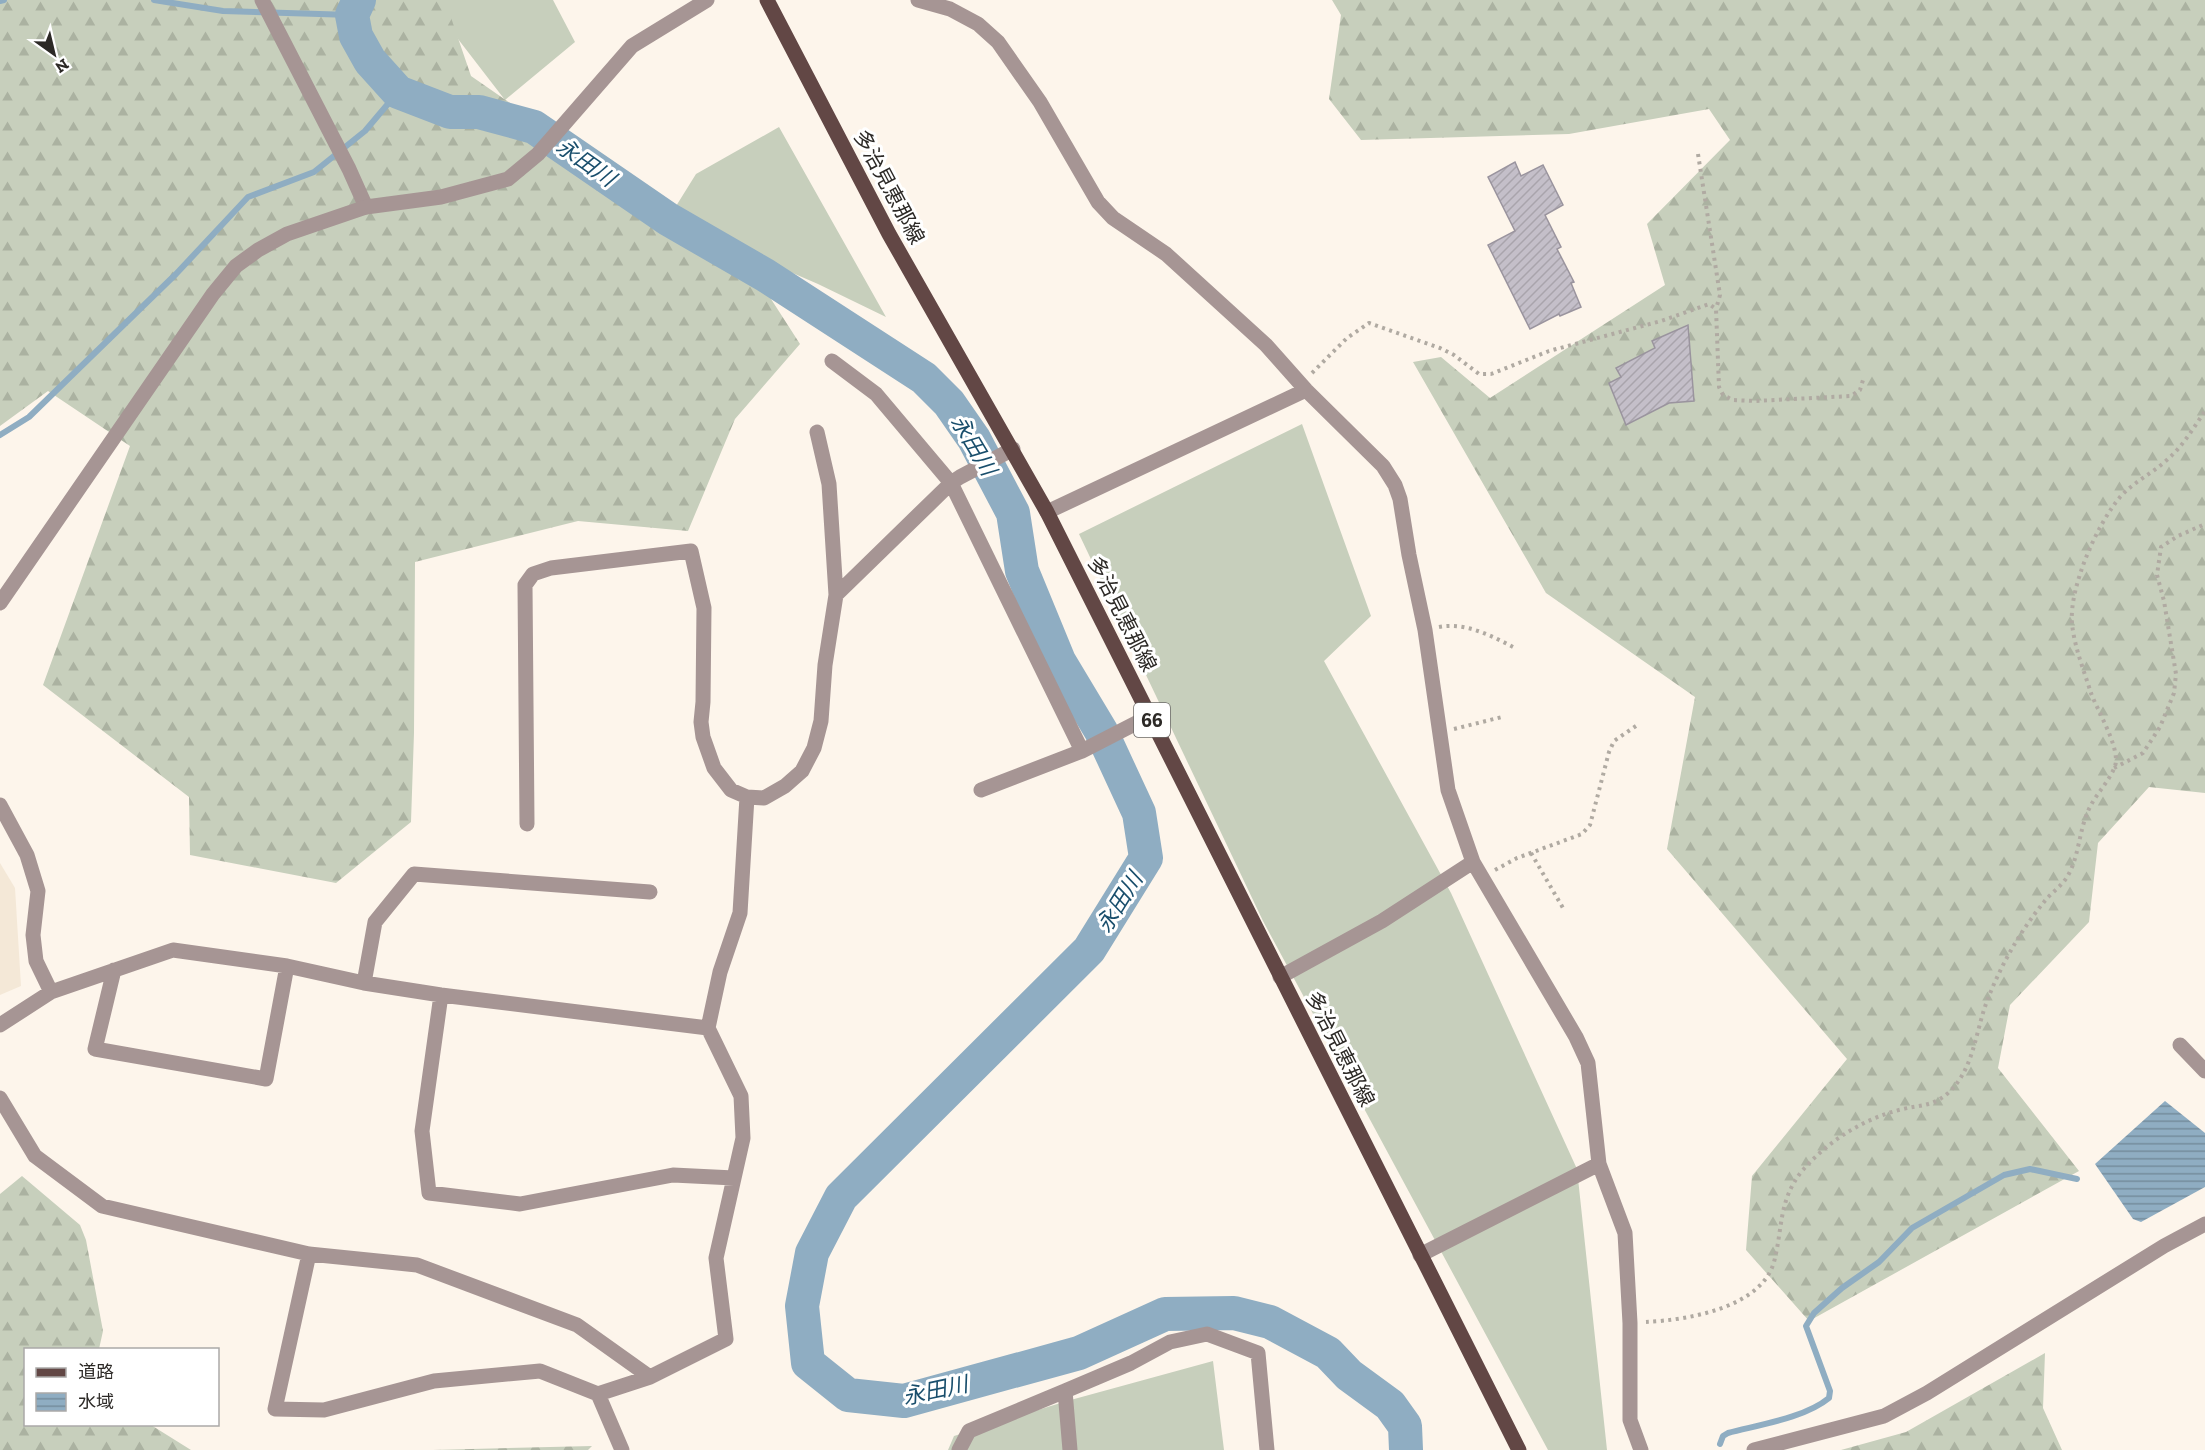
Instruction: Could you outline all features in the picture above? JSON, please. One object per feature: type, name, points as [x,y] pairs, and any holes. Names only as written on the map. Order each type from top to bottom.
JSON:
[{"type":"main road","name":"多治見恵那線","points":[[767,0],[889,234],[1008,451],[1047,512],[1519,1450]]},
{"type":"street","points":[[262,0],[349,169],[366,207]]},
{"type":"street","points":[[0,603],[213,294],[236,266],[258,250],[287,234],[366,207],[441,197],[508,179],[538,154],[632,46],[707,0]]},
{"type":"street","points":[[918,0],[950,9],[978,24],[998,42],[1040,102],[1098,202],[1113,218],[1166,254],[1266,345],[1304,387],[1383,466],[1395,485],[1400,499],[1425,630],[1448,790],[1473,862],[1576,1037],[1588,1063],[1599,1164],[1625,1233],[1630,1323],[1630,1420],[1641,1450]]},
{"type":"street","points":[[832,361],[876,394],[955,480],[1087,748]]},
{"type":"street","points":[[1047,512],[1304,387]]},
{"type":"street","points":[[527,824],[525,585],[533,574],[551,568],[691,551],[704,608],[704,702],[701,722],[703,737],[714,768],[730,790],[747,797],[764,798],[785,786],[801,771],[814,748],[821,721],[825,665],[836,596],[829,484],[817,432]]},
{"type":"street","points":[[836,596],[955,480],[1008,451]]},
{"type":"street","points":[[981,789],[1087,748],[1150,716]]},
{"type":"street","points":[[309,1254],[275,1409],[324,1410],[434,1380],[540,1371],[598,1394],[650,1377],[726,1339],[716,1258],[743,1138],[741,1096],[708,1028],[720,972],[740,912],[747,797]]},
{"type":"street","points":[[0,805],[27,855],[38,891],[33,935],[36,961],[51,992]]},
{"type":"street","points":[[1280,977],[1382,921],[1473,862]]},
{"type":"street","points":[[364,983],[375,922],[414,874],[650,892]]},
{"type":"street","points":[[0,1025],[51,992],[173,950],[287,966],[364,983],[441,995],[708,1028]]},
{"type":"street","points":[[114,970],[95,1049],[266,1079],[287,966]]},
{"type":"street","points":[[441,995],[422,1131],[429,1193],[520,1204],[673,1175],[734,1178]]},
{"type":"street","points":[[2180,1045],[2205,1071]]},
{"type":"street","points":[[0,1098],[34,1156],[102,1206],[309,1254],[417,1265],[577,1325],[650,1377]]},
{"type":"street","points":[[1420,1255],[1599,1164]]},
{"type":"street","points":[[1754,1450],[1884,1416],[1926,1393],[2164,1246],[2205,1224]]},
{"type":"street","points":[[959,1450],[969,1431],[1131,1363],[1170,1342],[1207,1334],[1258,1353],[1267,1450]]},
{"type":"street","points":[[1065,1391],[1070,1450]]},
{"type":"street","points":[[598,1394],[622,1450]]},
{"type":"path","points":[[1698,154],[1720,295],[1716,309],[1719,387],[1723,395],[1733,400],[1755,401],[1851,396],[1860,390],[1863,380]]},
{"type":"path","points":[[1304,387],[1347,338],[1369,322],[1440,348],[1454,355],[1479,374],[1491,374],[1549,351],[1661,321],[1709,304],[1716,309]]},
{"type":"path","points":[[1630,1323],[1674,1320],[1713,1311],[1743,1298],[1760,1287],[1774,1261],[1780,1222],[1790,1187],[1812,1160],[1829,1143],[1848,1131],[1903,1109],[1926,1106],[1938,1101],[1961,1078],[1969,1064],[1987,1002],[1998,976],[2015,944],[2044,902],[2065,880],[2078,848],[2082,825],[2090,806],[2115,768],[2117,758],[2094,700],[2072,624],[2073,604],[2094,535],[2121,496],[2172,456],[2205,411]]},
{"type":"path","points":[[2115,768],[2143,753],[2160,727],[2174,693],[2176,674],[2164,601],[2157,575],[2161,547],[2178,536],[2205,524]]},
{"type":"path","points":[[1425,630],[1445,626],[1468,628],[1493,636],[1515,648]]},
{"type":"path","points":[[1440,733],[1502,717]]},
{"type":"path","points":[[1482,878],[1517,858],[1582,834],[1590,825],[1614,741],[1636,726]]},
{"type":"path","points":[[1531,853],[1563,908]]},
{"type":"shaded area","points":[[0,863],[15,888],[21,986],[0,995]]},
{"type":"green space","points":[[0,0],[445,0],[471,76],[753,271],[800,344],[735,419],[688,531],[578,521],[415,562],[411,822],[336,883],[190,855],[189,797],[43,685],[130,446],[48,391],[0,426]]},
{"type":"green space","points":[[434,0],[553,0],[575,42],[505,100],[458,39]]},
{"type":"green space","points":[[1332,0],[2205,0],[2205,793],[2149,787],[2098,843],[2089,922],[2010,1005],[1998,1068],[2079,1171],[1809,1321],[1746,1250],[1752,1176],[1847,1059],[1667,849],[1695,697],[1546,593],[1413,362],[1441,357],[1490,398],[1665,285],[1647,224],[1730,140],[1709,109],[1569,134],[1361,140],[1329,99],[1341,15]]},
{"type":"green space","points":[[779,127],[886,317],[818,284],[668,219],[696,174]]},
{"type":"green space","points":[[1302,424],[1371,616],[1324,661],[1451,893],[1577,1169],[1607,1450],[1548,1450],[1263,921],[1079,534]]},
{"type":"green space","points":[[22,1176],[80,1225],[86,1240],[103,1331],[99,1348],[24,1348],[24,1426],[153,1426],[191,1450],[0,1450],[0,1194]]},
{"type":"green space","points":[[2045,1353],[2043,1408],[2062,1450],[1841,1450],[1906,1432]]},
{"type":"green space","points":[[1213,1361],[1224,1450],[948,1450],[954,1436],[1067,1401]]},
{"type":"green space","points":[[592,1446],[588,1450],[433,1450]]},
{"type":"water","points":[[2165,1101],[2205,1133],[2205,1187],[2141,1222],[2133,1219],[2095,1164]]},
{"type":"building","points":[[1515,162],[1521,176],[1543,165],[1563,205],[1545,215],[1561,247],[1557,249],[1574,282],[1571,283],[1581,307],[1560,316],[1559,314],[1530,329],[1488,245],[1515,231],[1488,177]]},
{"type":"building","points":[[1688,325],[1694,401],[1669,403],[1626,425],[1609,383],[1621,377],[1616,368],[1655,348],[1652,341]]},
{"type":"waterway","points":[[0,1],[4,0]]},
{"type":"waterway","points":[[154,0],[223,11],[352,15]]},
{"type":"waterway","name":"永田川","points":[[359,0],[352,15],[356,36],[370,61],[398,92],[450,112],[479,112],[534,127],[668,219],[765,275],[924,378],[949,403],[974,439],[1013,513],[1022,571],[1059,661],[1101,731],[1139,813],[1146,858],[1089,950],[841,1197],[812,1253],[802,1306],[808,1363],[848,1395],[904,1401],[1079,1353],[1165,1314],[1234,1313],[1270,1322],[1328,1353],[1349,1375],[1390,1405],[1405,1426],[1406,1450]]},
{"type":"waterway","points":[[0,435],[29,417],[176,274],[248,197],[314,172],[365,131],[398,92]]},
{"type":"waterway","points":[[1720,1444],[1723,1436],[1728,1433],[1794,1416],[1829,1398],[1830,1391],[1806,1326],[1814,1313],[1842,1288],[1879,1262],[1912,1228],[2004,1175],[2030,1169],[2077,1179]]}]
